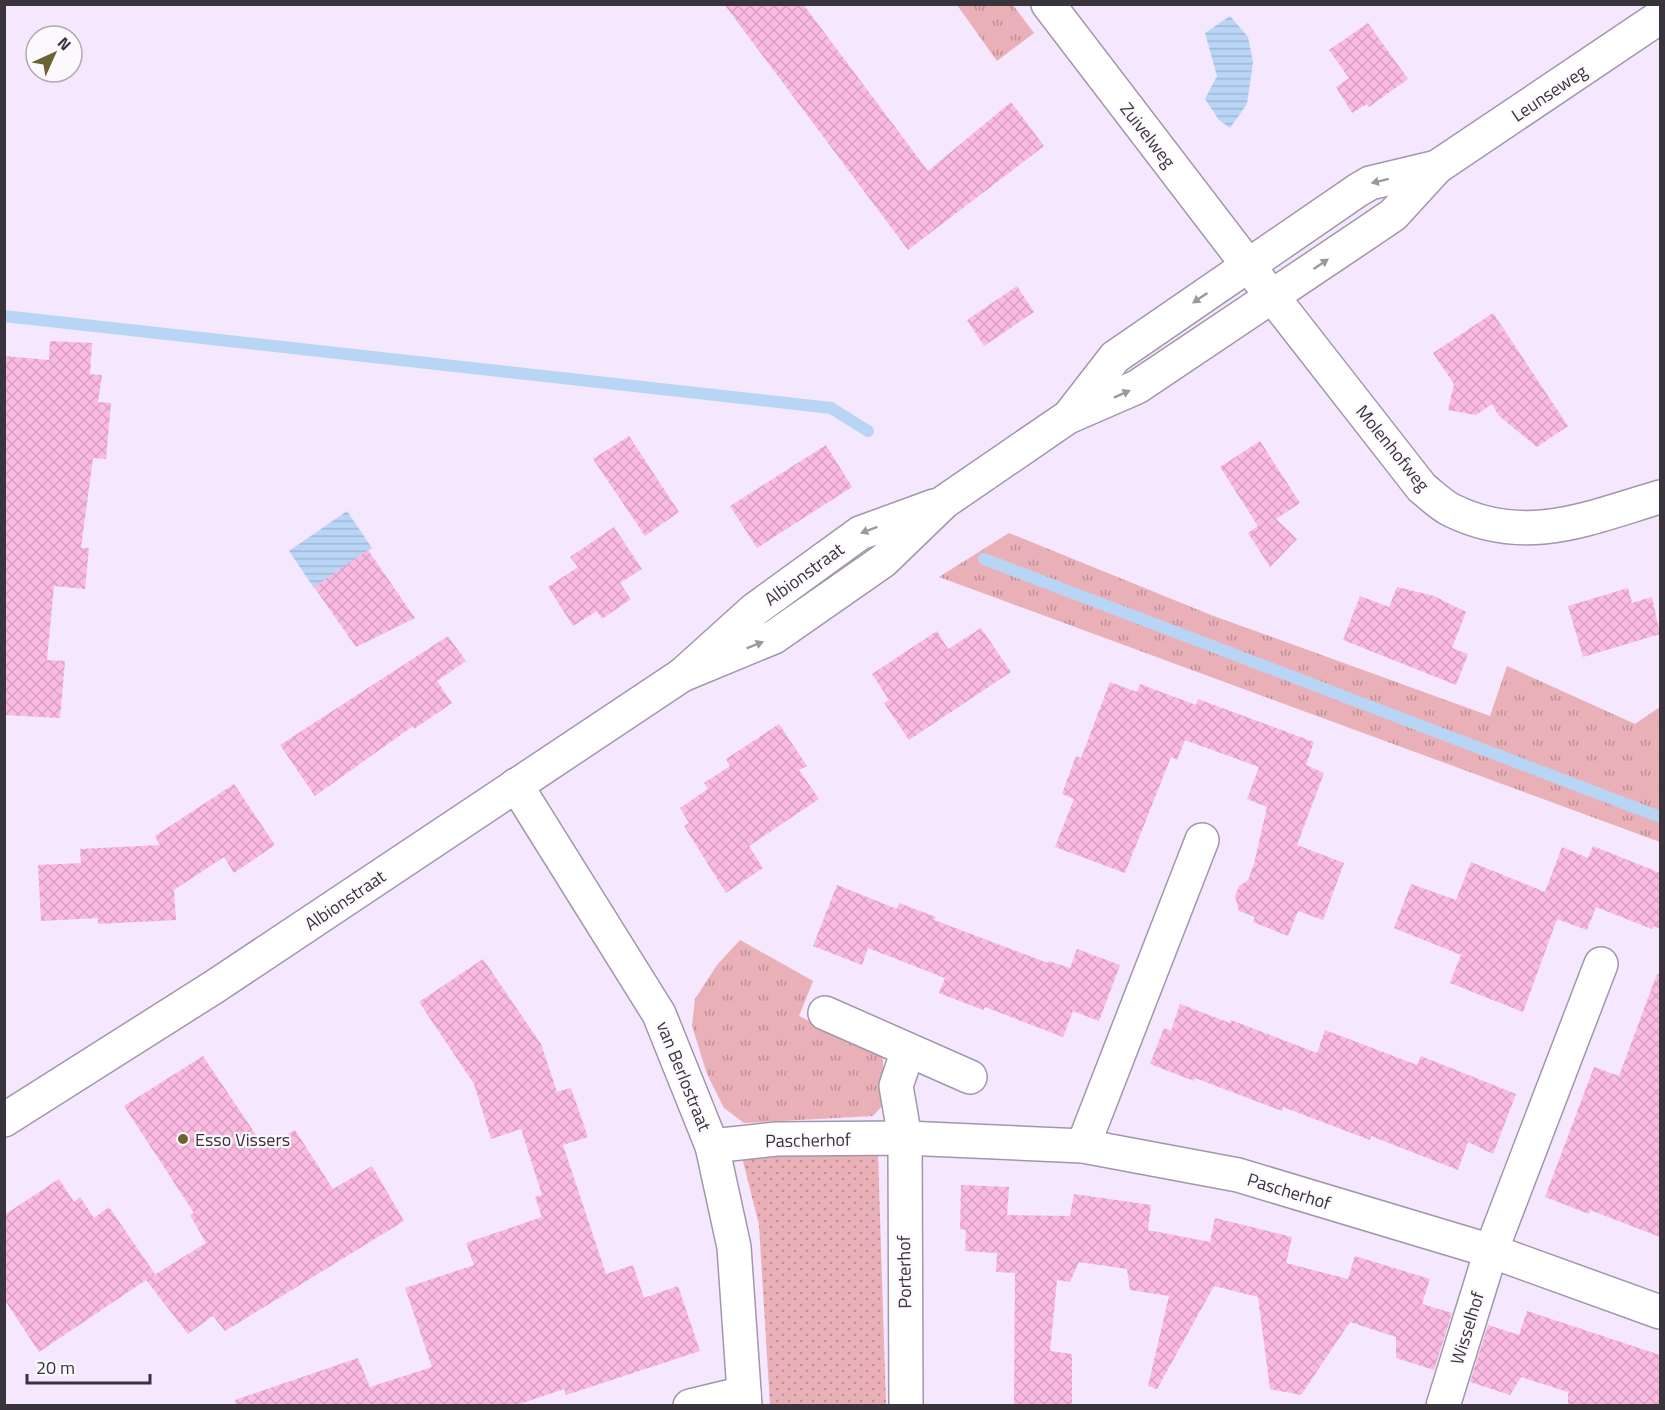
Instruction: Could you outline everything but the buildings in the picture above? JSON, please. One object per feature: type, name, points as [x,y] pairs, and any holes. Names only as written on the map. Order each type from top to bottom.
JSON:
[{"type":"street","name":"Zuivelweg","points":[[1048,4],[1272,296]]},
{"type":"street","name":"Leunseweg","points":[[1272,296],[1393,215],[1437,167],[1660,17]]},
{"type":"street","name":"Leunseweg","points":[[1248,265],[1364,186],[1437,167]]},
{"type":"street","name":"Albionstraat","points":[[1068,417],[1114,357],[1248,265]]},
{"type":"street","name":"Albionstraat","points":[[4,1120],[214,987],[682,675],[754,610],[860,533],[944,502],[1068,417],[1137,387],[1272,296]]},
{"type":"street","name":"Molenhofweg","points":[[1272,296],[1422,488],[1449,509],[1481,523],[1520,528],[1558,528],[1660,497]]},
{"type":"street","name":"van Berlostraat","points":[[516,785],[659,1014],[712,1146],[734,1247],[744,1399]]},
{"type":"street","points":[[1083,1146],[1202,840]]},
{"type":"street","points":[[1491,1251],[1601,964]]},
{"type":"street","points":[[825,1013],[970,1077]]},
{"type":"street","points":[[905,1138],[896,1086],[908,1050]]},
{"type":"street","name":"Pascherhof","points":[[712,1146],[776,1139],[905,1138],[1083,1146],[1238,1175],[1491,1251],[1660,1312]]},
{"type":"street","name":"Porterhof","points":[[905,1138],[906,1406]]},
{"type":"street","name":"Wisselhof","points":[[1443,1406],[1491,1251]]},
{"type":"street","points":[[690,1406],[744,1399]]},
{"type":"green space","points":[[957,5],[1013,5],[1034,33],[997,61]]},
{"type":"green space","points":[[1009,533],[1211,615],[1490,716],[1507,666],[1635,724],[1660,707],[1660,842],[939,577]]},
{"type":"green space","points":[[740,940],[813,981],[799,1016],[883,1057],[883,1105],[873,1116],[744,1123],[724,1108],[707,1074],[692,1026],[695,999],[717,965]]},
{"type":"green space","points":[[878,1154],[886,1405],[770,1405],[759,1225],[742,1157]]},
{"type":"water","points":[[1230,16],[1248,37],[1253,62],[1247,104],[1230,128],[1219,120],[1205,99],[1217,76],[1205,33]]},
{"type":"water","points":[[347,511],[372,548],[314,588],[289,551]]},
{"type":"waterway","points":[[4,316],[831,408],[868,431]]},
{"type":"waterway","points":[[984,559],[1660,817]]},
{"type":"place","name":"Esso Vissers","points":[[183,1139]]}]
